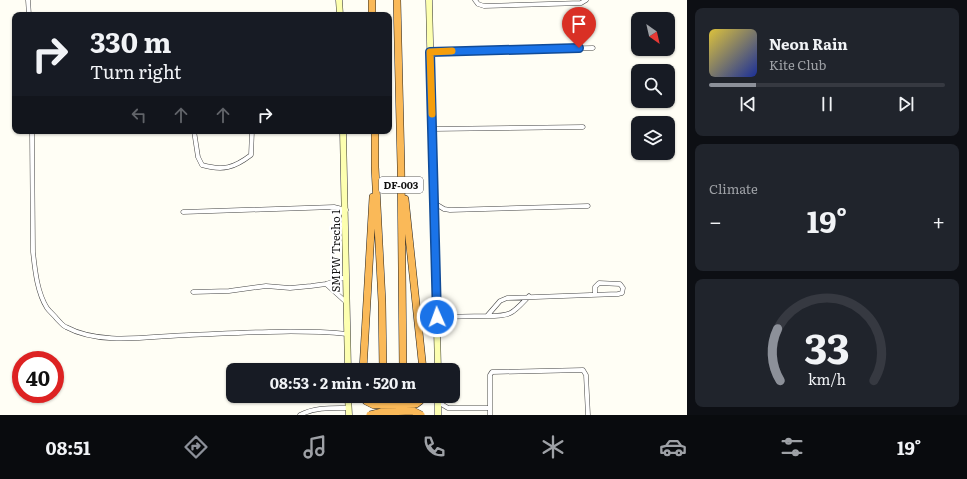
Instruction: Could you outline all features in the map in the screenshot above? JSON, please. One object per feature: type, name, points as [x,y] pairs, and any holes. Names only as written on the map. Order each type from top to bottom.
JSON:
[{"type":"highway","points":[[372,0],[372,12]]},
{"type":"highway","name":"DF-003","points":[[397,0],[401,166],[403,363]]},
{"type":"highway","name":"DF-003","points":[[375,134],[375,167],[382,302],[383,363]]},
{"type":"highway","points":[[401,166],[422,363]]},
{"type":"highway","points":[[363,363],[375,167]]},
{"type":"highway","points":[[370,403],[417,403]]},
{"type":"highway","points":[[384,403],[384,415]]},
{"type":"highway","points":[[403,403],[404,415]]},
{"type":"highway","points":[[370,415],[382,412],[413,411],[421,415]]},
{"type":"street","points":[[28,0],[28,12]]},
{"type":"street","points":[[339,0],[340,12]]},
{"type":"street","points":[[429,0],[438,363]]},
{"type":"street","points":[[475,0],[478,4],[484,6],[580,4],[586,0]]},
{"type":"street","points":[[430,52],[593,48]]},
{"type":"street","points":[[432,129],[583,127]]},
{"type":"street","points":[[32,134],[34,267],[40,290],[47,307],[65,327],[86,334],[106,338],[258,332],[347,334]]},
{"type":"street","points":[[194,134],[198,157],[202,165],[215,169],[240,164],[250,155],[252,134]]},
{"type":"street","name":"SMPW Trecho 1","points":[[343,134],[346,210],[348,363]]},
{"type":"street","points":[[334,207],[345,201]]},
{"type":"street","points":[[434,203],[444,209]]},
{"type":"street","points":[[434,215],[444,209],[588,206]]},
{"type":"street","points":[[183,212],[334,207],[346,210]]},
{"type":"street","points":[[193,292],[229,291],[266,286],[290,288],[326,284],[346,276]]},
{"type":"street","points":[[487,316],[504,299],[528,296],[595,295],[618,294],[622,293],[623,288],[620,284],[600,283],[595,287],[595,295]]},
{"type":"street","points":[[326,284],[346,302]]},
{"type":"street","points":[[437,317],[502,316],[513,313],[528,296]]},
{"type":"street","points":[[490,415],[490,375],[492,372],[583,370],[586,375],[588,415]]},
{"type":"street","points":[[348,403],[349,415]]},
{"type":"street","points":[[438,403],[438,414]]},
{"type":"street","points":[[442,403],[448,408]]},
{"type":"street","points":[[300,415],[317,409],[348,408]]},
{"type":"street","points":[[438,414],[448,408],[489,408]]},
{"type":"slow traffic","points":[[432,114],[430,52],[452,51]]},
{"type":"route","points":[[437,317],[430,52],[579,48]]}]
